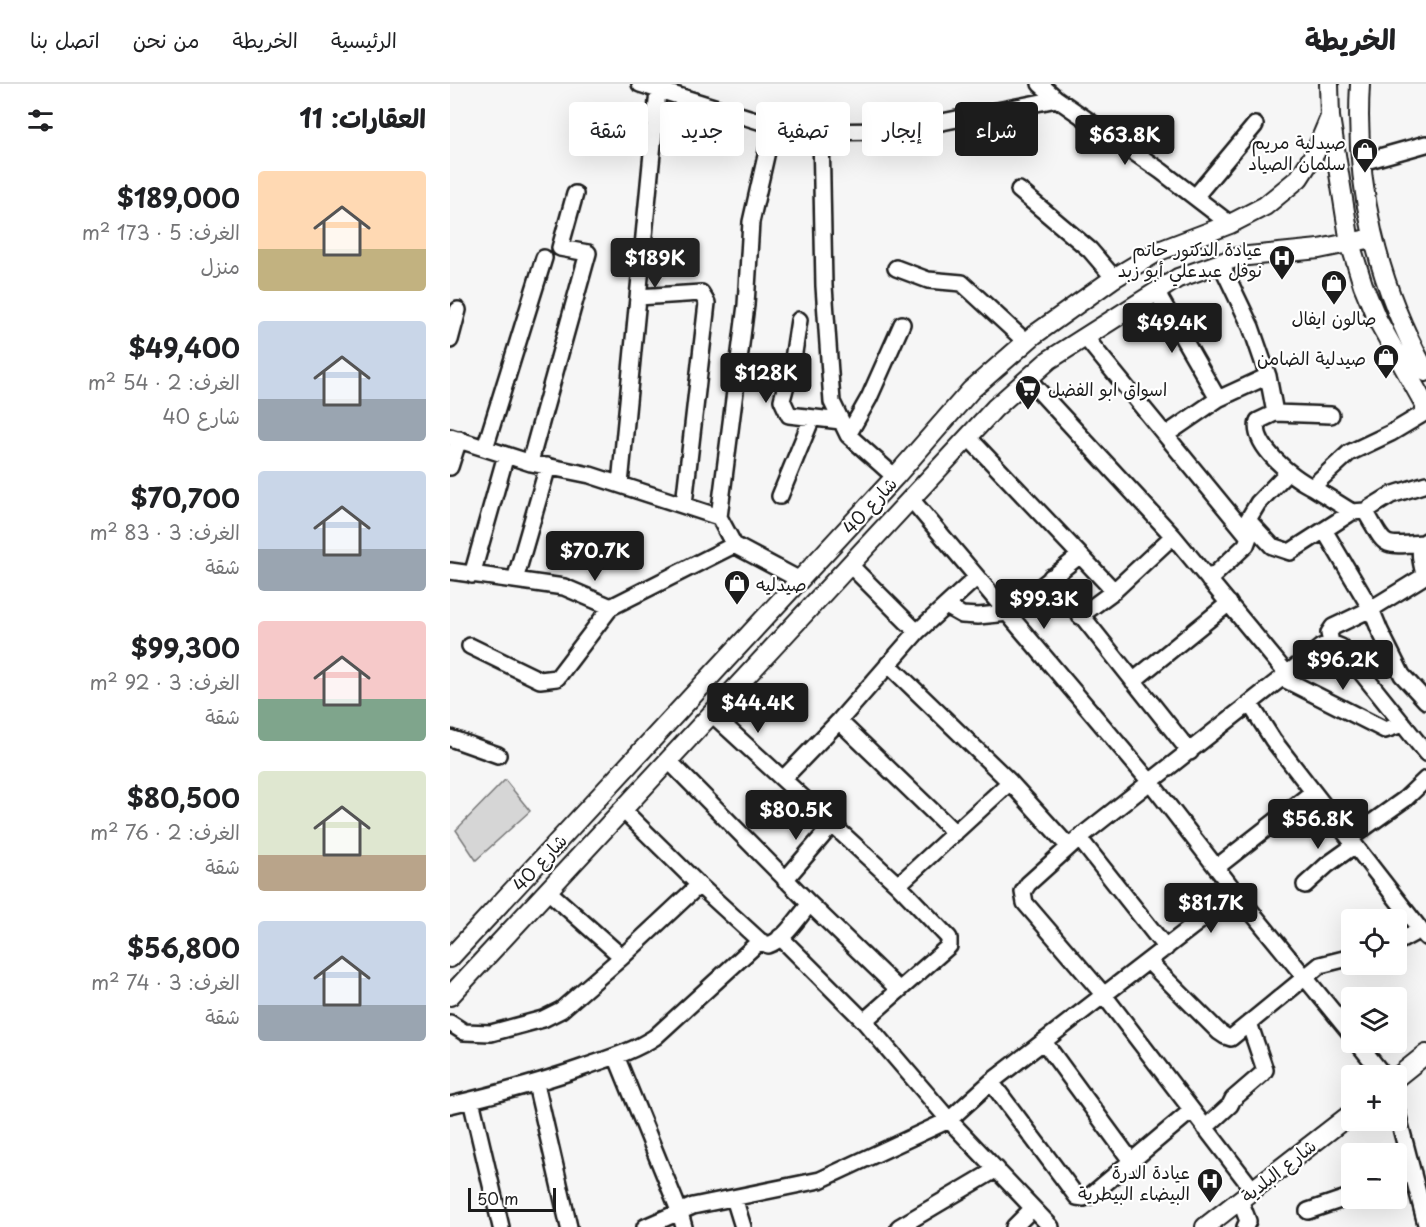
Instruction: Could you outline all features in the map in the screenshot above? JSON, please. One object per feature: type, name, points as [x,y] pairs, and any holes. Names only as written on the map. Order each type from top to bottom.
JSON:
[{"type":"main road","points":[[1329,84],[1330,117],[1350,243],[1369,301],[1398,360],[1426,407]]},
{"type":"main road","points":[[1362,85],[1359,104],[1362,162],[1373,238],[1396,313],[1426,372]]},
{"type":"main road","name":"شارع 40","points":[[453,955],[895,477],[971,390],[1026,342],[1114,278],[1159,251],[1230,224],[1265,206],[1299,178],[1315,153],[1330,117]]},
{"type":"main road","name":"شارع 40","points":[[450,996],[995,408],[1048,360],[1178,278],[1238,257],[1319,249],[1373,238]]},
{"type":"main road","points":[[1159,251],[1178,278]]},
{"type":"main road","points":[[1369,301],[1379,292],[1389,293]]},
{"type":"main road","points":[[498,907],[517,924]]},
{"type":"main road","points":[[453,955],[474,970]]},
{"type":"main road","points":[[1407,1069],[1426,1054]]},
{"type":"main road","name":"شارع البلدية","points":[[1205,1227],[1341,1122]]},
{"type":"street","points":[[640,84],[756,120]]},
{"type":"street","points":[[1040,84],[1057,99],[1161,171],[1230,224]]},
{"type":"street","points":[[620,484],[658,91]]},
{"type":"street","points":[[850,132],[897,131],[1057,99]]},
{"type":"street","points":[[1195,197],[1255,125]]},
{"type":"street","points":[[1362,162],[1426,144]]},
{"type":"street","points":[[766,156],[751,222],[746,304],[719,517],[734,545],[800,580]]},
{"type":"street","points":[[821,156],[824,286],[832,402],[844,428],[895,477]]},
{"type":"street","points":[[1020,190],[1090,250],[1114,278]]},
{"type":"street","points":[[530,462],[588,253],[560,248],[575,194]]},
{"type":"street","points":[[485,448],[544,258]]},
{"type":"street","points":[[1221,264],[1251,327],[1268,376],[1275,413]]},
{"type":"street","points":[[896,268],[928,280],[962,283],[1026,342]]},
{"type":"street","points":[[1156,291],[1218,399]]},
{"type":"street","points":[[638,297],[701,293],[707,303],[684,504]]},
{"type":"street","points":[[450,340],[458,310]]},
{"type":"street","points":[[799,320],[783,400],[789,415],[812,418],[844,428]]},
{"type":"street","points":[[844,428],[868,398],[902,324]]},
{"type":"street","points":[[1085,337],[1167,434],[1212,493],[1272,546],[1290,552],[1358,511],[1391,495],[1426,484]]},
{"type":"street","points":[[1167,434],[1218,399],[1268,376]]},
{"type":"street","points":[[1028,379],[1173,536],[1229,603],[1285,676],[1386,730],[1403,724]]},
{"type":"street","points":[[1312,487],[1349,453],[1392,433],[1426,412]]},
{"type":"street","points":[[1331,416],[1275,413],[1258,421],[1257,431],[1278,464],[1298,481],[1358,511],[1383,542],[1391,546],[1424,542]]},
{"type":"street","points":[[780,496],[812,418]]},
{"type":"street","points":[[968,437],[1114,591]]},
{"type":"street","points":[[450,467],[454,438],[530,462],[590,475],[719,517]]},
{"type":"street","points":[[472,575],[506,455]]},
{"type":"street","points":[[515,580],[548,466]]},
{"type":"street","points":[[1209,580],[1246,545],[1249,537],[1245,524],[1258,503],[1288,472]]},
{"type":"street","points":[[911,500],[1151,783],[1236,893],[1341,1021]]},
{"type":"street","points":[[1324,530],[1371,609],[1402,675],[1426,701]]},
{"type":"street","points":[[1080,616],[1114,591],[1173,536]]},
{"type":"street","points":[[1331,643],[1329,633],[1333,627],[1371,609],[1425,575],[1420,550],[1424,542]]},
{"type":"street","points":[[470,646],[540,680],[556,678],[611,607],[734,545]]},
{"type":"street","points":[[946,606],[962,615],[1008,613],[1079,556]]},
{"type":"street","points":[[850,565],[917,632]]},
{"type":"street","points":[[450,571],[564,587],[611,607]]},
{"type":"street","points":[[783,779],[839,721],[917,632],[977,577]]},
{"type":"street","points":[[1051,577],[1190,752]]},
{"type":"street","points":[[1132,681],[1229,603]]},
{"type":"street","points":[[1245,1227],[1248,1221],[1246,1195],[1205,1128],[1103,994],[1025,903],[1023,892],[1028,884],[1074,843],[1322,647],[1331,643],[1341,647],[1426,753]]},
{"type":"street","points":[[888,664],[1074,843],[1166,948]]},
{"type":"street","points":[[1250,704],[1273,740],[1423,933],[1407,939]]},
{"type":"street","points":[[712,714],[898,885],[949,938],[949,946],[864,1021]]},
{"type":"street","points":[[839,721],[955,832]]},
{"type":"street","points":[[450,738],[498,755]]},
{"type":"street","points":[[669,761],[785,880],[898,989]]},
{"type":"street","points":[[1305,885],[1426,779]]},
{"type":"street","points":[[898,885],[1010,782]]},
{"type":"street","points":[[1217,867],[1314,792]]},
{"type":"street","points":[[623,810],[760,941],[768,945],[774,943],[810,904]]},
{"type":"street","points":[[785,880],[832,825]]},
{"type":"street","points":[[450,1023],[464,1032],[491,1033],[543,1019],[561,1010],[699,885]]},
{"type":"street","points":[[548,891],[622,957]]},
{"type":"street","points":[[645,1227],[682,1220],[693,1206],[820,1180],[949,1120],[991,1082],[1236,893]]},
{"type":"street","points":[[780,937],[864,1021],[949,1120],[1051,1227]]},
{"type":"street","points":[[450,1105],[536,1084],[644,1044],[655,1037],[760,941]]},
{"type":"street","points":[[1148,961],[1225,1036],[1231,1038],[1320,965],[1341,960]]},
{"type":"street","points":[[1205,1128],[1265,1070],[1249,1023]]},
{"type":"street","points":[[1044,1042],[1132,1162]]},
{"type":"street","points":[[1366,1053],[1375,1065]]},
{"type":"street","points":[[616,1056],[682,1220]]},
{"type":"street","points":[[991,1082],[1077,1197],[1084,1198],[1090,1196],[1132,1162],[1191,1110]]},
{"type":"street","points":[[536,1084],[569,1227]]},
{"type":"street","points":[[471,1100],[501,1227]]},
{"type":"street","points":[[1402,1131],[1426,1224]]},
{"type":"street","points":[[907,1225],[997,1169]]},
{"type":"street","points":[[1407,1175],[1413,1173]]},
{"type":"street","points":[[734,1198],[743,1227]]},
{"type":"street","points":[[1308,1211],[1341,1200]]},
{"type":"street","points":[[1014,1227],[1033,1208]]},
{"type":"shaded area","points":[[505,780],[530,811],[476,860],[456,830]]},
{"type":"place","name":"صيدلية مريم سلمان الصياد","points":[[1365,174]]},
{"type":"place","name":"عيادة الدكتور حاتم نوفل عبدعلي أبو زبد","points":[[1282,281]]},
{"type":"place","name":"صالون ايفال","points":[[1334,306]]},
{"type":"place","name":"صيدلية الضامن","points":[[1386,380]]},
{"type":"place","name":"اسواق ابو الفضل","points":[[1028,411]]},
{"type":"place","name":"صيدليه","points":[[737,606]]},
{"type":"place","name":"عيادة الدرة البيضاء البيطرية","points":[[1210,1204]]}]
